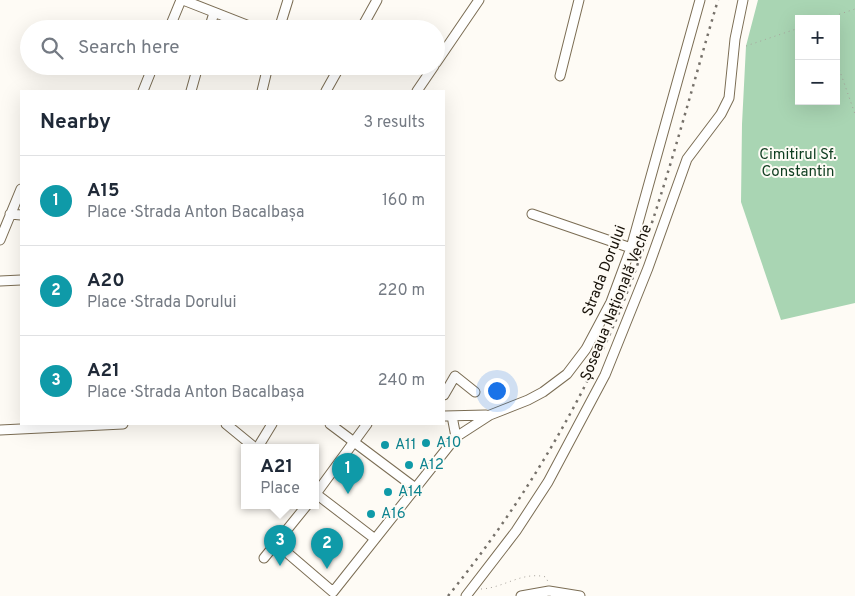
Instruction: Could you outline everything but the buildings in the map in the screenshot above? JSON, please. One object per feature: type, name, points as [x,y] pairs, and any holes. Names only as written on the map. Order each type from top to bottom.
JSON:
[{"type":"street","points":[[173,20],[182,0],[233,20]]},
{"type":"street","points":[[282,20],[288,0]]},
{"type":"street","points":[[366,20],[377,0]]},
{"type":"street","points":[[445,50],[479,0]]},
{"type":"street","points":[[560,76],[579,0]]},
{"type":"street","name":"Strada Dorului","points":[[277,544],[333,592],[414,487],[456,437],[490,415],[543,392],[576,364],[594,336],[611,302],[631,248],[700,0]]},
{"type":"street","name":"Șoseaua Națională Veche","points":[[466,596],[516,531],[548,482],[605,375],[648,268],[687,159],[721,114],[729,98],[735,39],[743,0]]},
{"type":"street","points":[[212,20],[214,13]]},
{"type":"street","points":[[143,90],[149,75]]},
{"type":"street","points":[[191,90],[195,75]]},
{"type":"street","points":[[262,90],[266,75]]},
{"type":"street","points":[[327,90],[335,75]]},
{"type":"street","points":[[418,90],[428,75]]},
{"type":"street","points":[[0,240],[20,191]]},
{"type":"street","points":[[10,214],[20,216]]},
{"type":"street","points":[[532,214],[631,248]]},
{"type":"street","points":[[0,281],[20,280]]},
{"type":"street","points":[[445,393],[455,376],[475,392]]},
{"type":"street","points":[[456,437],[448,416],[490,415]]},
{"type":"street","points":[[0,430],[102,425]]},
{"type":"street","points":[[227,425],[250,444]]},
{"type":"street","points":[[260,444],[271,425]]},
{"type":"street","points":[[331,425],[414,487]]},
{"type":"street","points":[[319,489],[366,425]]},
{"type":"street","points":[[319,497],[375,539]]},
{"type":"street","points":[[264,558],[304,509]]},
{"type":"street","points":[[521,596],[549,591],[580,596]]},
{"type":"path","points":[[837,15],[855,9]]},
{"type":"path","points":[[746,46],[795,29]]},
{"type":"path","points":[[840,71],[855,114]]},
{"type":"path","points":[[473,587],[479,590],[490,589],[528,575],[538,575],[546,577],[549,591]]},
{"type":"green space","name":"Cimitirul Sf. Constantin","points":[[758,0],[855,0],[855,303],[781,320],[741,202],[746,46]]},
{"type":"railway","points":[[448,596],[497,531],[541,464],[581,393],[616,320],[659,202],[718,0]]},
{"type":"place","name":"A10","points":[[426,443]]},
{"type":"place","name":"A11","points":[[385,445]]},
{"type":"place","name":"A12","points":[[409,465]]},
{"type":"place","name":"A14","points":[[388,492]]},
{"type":"place","name":"A15","points":[[348,494]]},
{"type":"place","name":"A16","points":[[371,514]]},
{"type":"place","name":"A21","points":[[280,566]]},
{"type":"place","name":"A20","points":[[327,569]]}]
